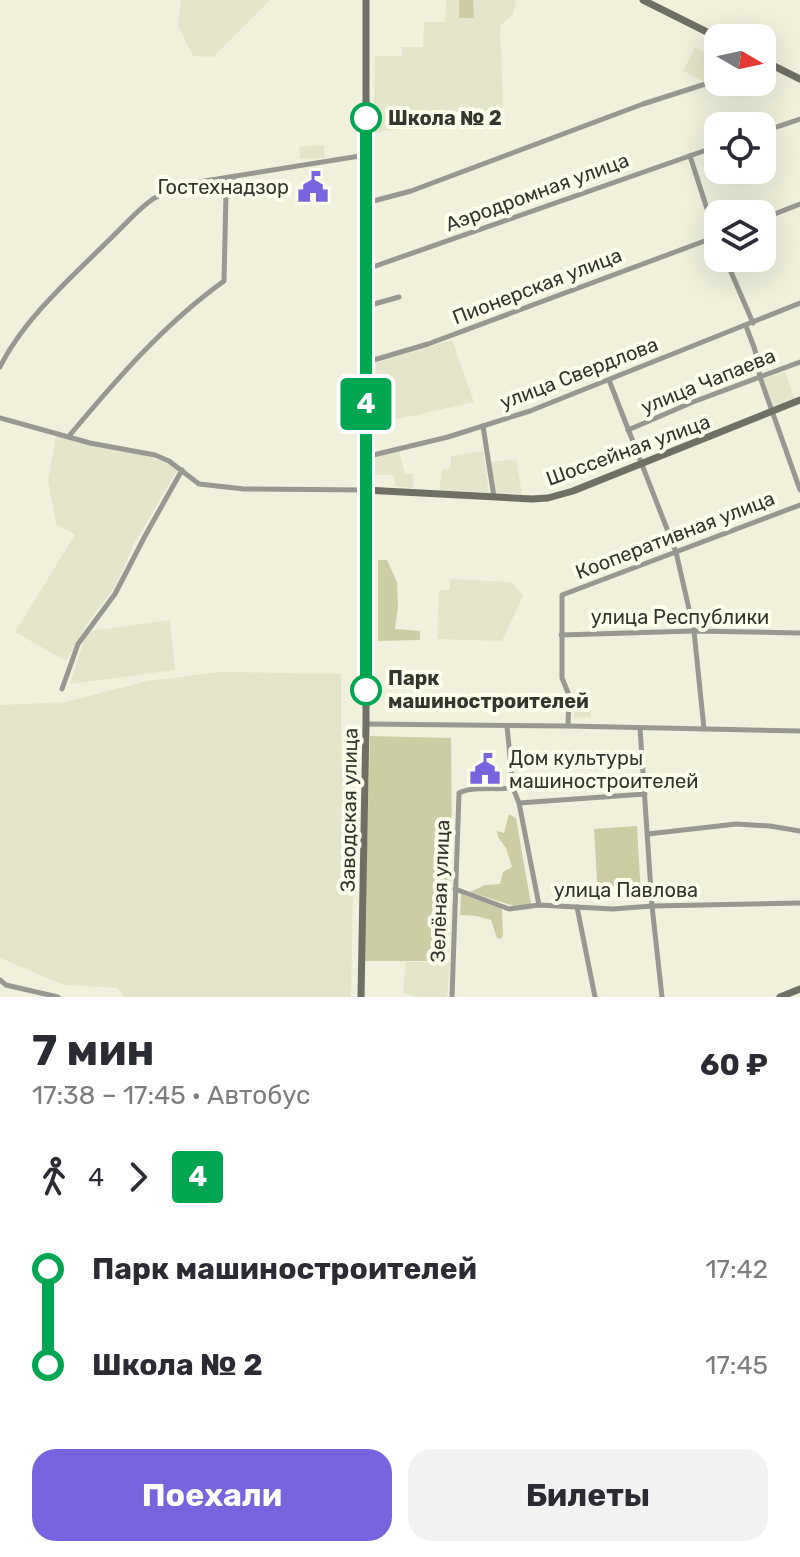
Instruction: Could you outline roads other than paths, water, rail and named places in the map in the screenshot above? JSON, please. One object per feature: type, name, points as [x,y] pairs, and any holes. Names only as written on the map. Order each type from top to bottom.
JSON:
[{"type":"street","name":"Заводская улица","points":[[361,997],[366,724],[366,0]]},
{"type":"street","points":[[643,0],[704,30]]},
{"type":"street","points":[[776,68],[800,79]]},
{"type":"street","points":[[366,203],[411,191],[704,85]]},
{"type":"street","points":[[776,128],[800,120]]},
{"type":"street","name":"Аэродромная улица","points":[[367,269],[704,151]]},
{"type":"street","points":[[0,367],[27,324],[151,200],[170,189],[192,183],[366,155]]},
{"type":"street","points":[[690,156],[704,200]]},
{"type":"street","points":[[69,436],[163,332],[195,301],[224,281],[226,194],[235,176]]},
{"type":"street","points":[[776,213],[800,204]]},
{"type":"street","name":"Пионерская улица","points":[[367,362],[428,344],[704,244]]},
{"type":"street","points":[[730,272],[749,324],[760,377],[800,490]]},
{"type":"street","points":[[367,306],[399,297]]},
{"type":"street","name":"улица Свердлова","points":[[365,457],[448,437],[530,411],[800,303]]},
{"type":"street","name":"улица Чапаева","points":[[628,430],[800,362]]},
{"type":"street","points":[[609,380],[676,552],[694,631],[704,729]]},
{"type":"street","name":"Шоссейная улица","points":[[365,490],[548,498],[573,491],[800,400]]},
{"type":"street","points":[[0,418],[90,443],[155,455],[169,461],[199,484],[365,490]]},
{"type":"street","points":[[483,426],[494,497]]},
{"type":"street","points":[[62,689],[78,644],[115,594],[182,470]]},
{"type":"street","name":"Кооперативная улица","points":[[561,635],[562,595],[800,505]]},
{"type":"street","name":"улица Республики","points":[[561,635],[694,631],[800,633]]},
{"type":"street","points":[[561,635],[562,678],[569,695],[568,726]]},
{"type":"street","points":[[366,724],[800,731]]},
{"type":"street","points":[[507,725],[513,788],[519,803],[539,905]]},
{"type":"street","points":[[640,728],[652,906],[662,997]]},
{"type":"street","name":"Зелёная улица","points":[[452,997],[459,793],[467,789],[513,788]]},
{"type":"street","points":[[519,803],[645,794]]},
{"type":"street","points":[[648,834],[736,824],[800,831]]},
{"type":"street","name":"улица Павлова","points":[[455,889],[509,909],[539,905],[613,909],[800,903]]},
{"type":"street","points":[[577,907],[595,997]]},
{"type":"street","points":[[0,980],[6,985],[58,997]]},
{"type":"street","points":[[780,997],[800,989]]},
{"type":"place","name":"Школа № 2","points":[[366,118]]},
{"type":"place","name":"Гостехнадзор","points":[[313,187]]},
{"type":"place","name":"Парк машиностроителей","points":[[366,690]]},
{"type":"place","name":"Дом культуры машиностроителей","points":[[485,769]]}]
